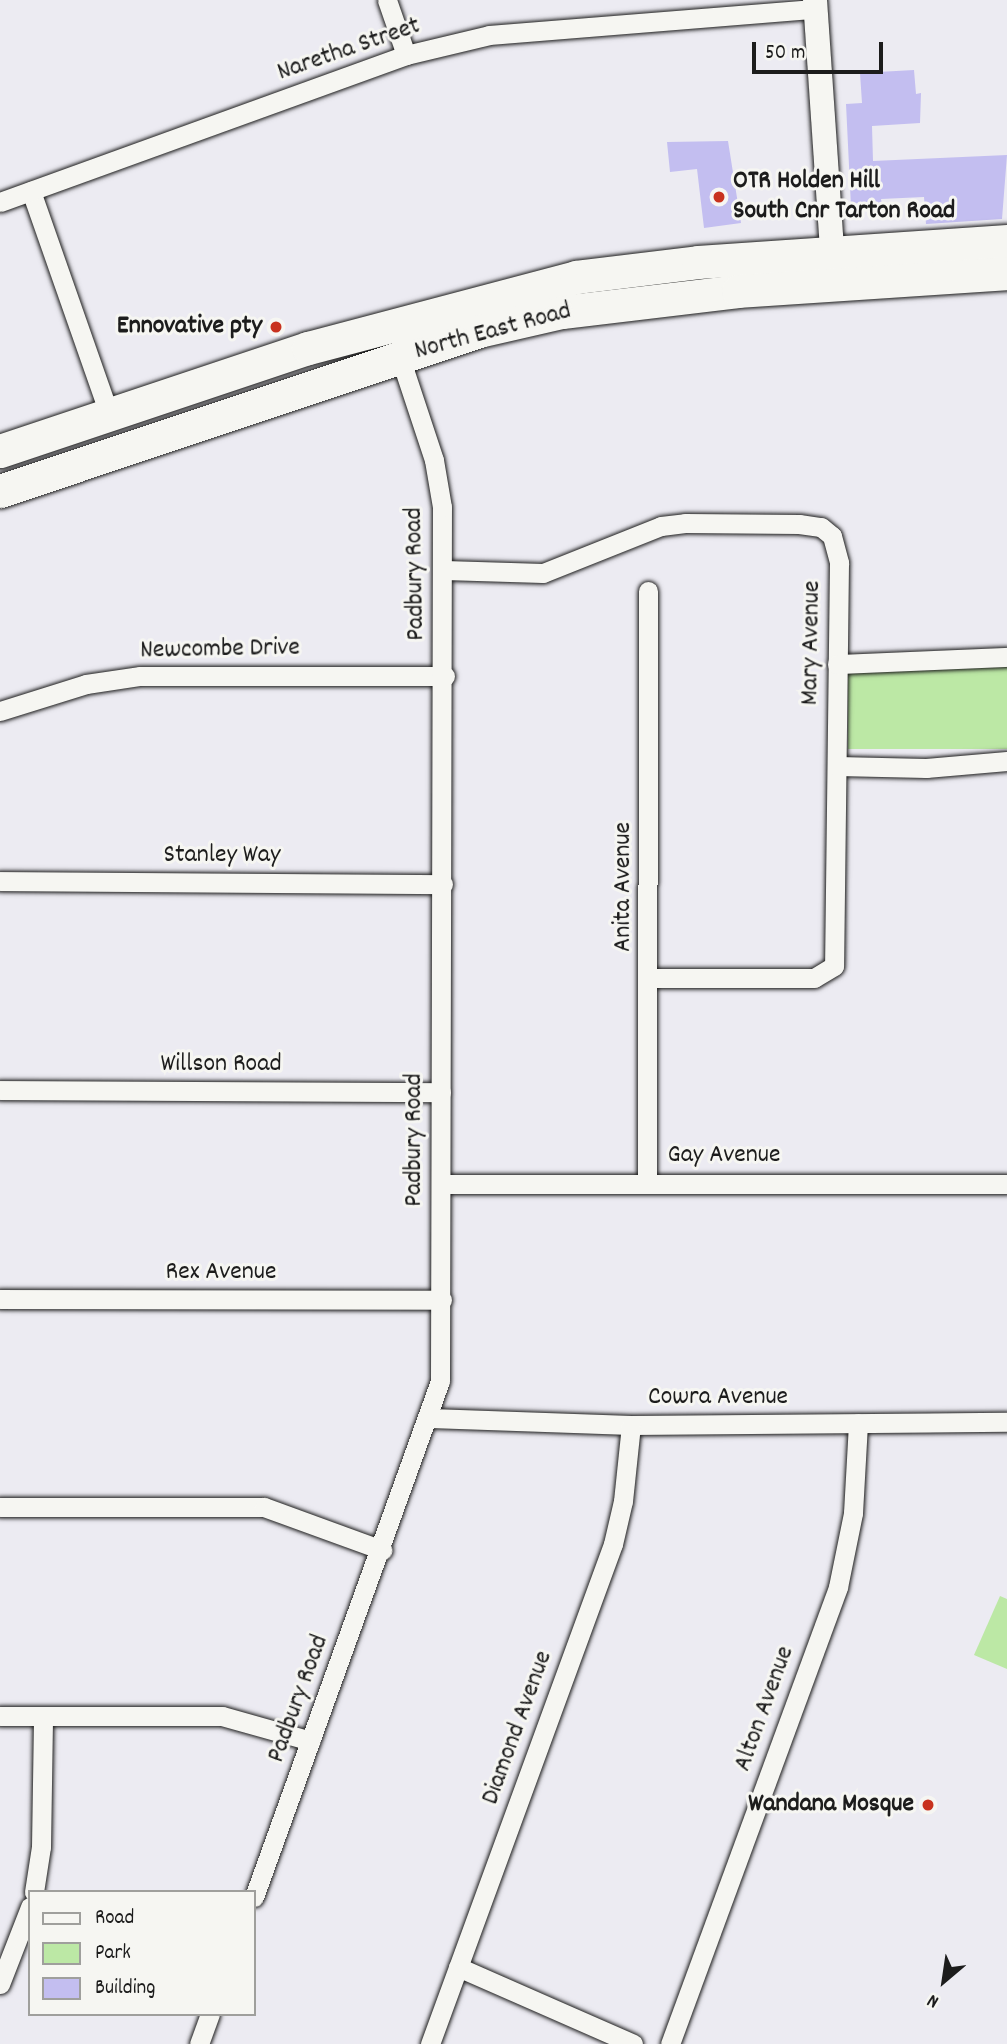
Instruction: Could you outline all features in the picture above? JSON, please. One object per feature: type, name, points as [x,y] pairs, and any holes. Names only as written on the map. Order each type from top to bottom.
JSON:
[{"type":"highway","name":"North East Road","points":[[0,450],[108,411],[308,348],[424,316],[622,269],[832,252],[1007,242]]},
{"type":"highway","points":[[832,252],[834,285]]},
{"type":"highway","name":"North East Road","points":[[0,491],[400,357],[562,312],[653,299],[1007,273]]},
{"type":"highway","points":[[308,348],[376,347],[400,357],[424,316]]},
{"type":"street","points":[[387,0],[406,55]]},
{"type":"street","points":[[814,5],[832,252]]},
{"type":"street","name":"Naretha Street","points":[[0,202],[406,55],[489,35],[814,5]]},
{"type":"street","points":[[31,191],[108,411]]},
{"type":"street","name":"Padbury Road","points":[[256,1892],[430,1418],[440,1381],[444,570],[440,484],[400,357]]},
{"type":"street","name":"Mary Avenue","points":[[444,570],[543,573],[660,526],[821,527],[838,547],[834,965],[814,978],[651,978]]},
{"type":"street","name":"Anita Avenue","points":[[647,1181],[651,978],[648,591]]},
{"type":"street","points":[[837,664],[1007,657]]},
{"type":"street","name":"Newcombe Drive","points":[[0,711],[86,684],[140,676],[445,676]]},
{"type":"street","points":[[837,766],[926,768],[1007,761]]},
{"type":"street","name":"Stanley Way","points":[[0,881],[443,884]]},
{"type":"street","name":"Willson Road","points":[[0,1090],[442,1092]]},
{"type":"street","name":"Gay Avenue","points":[[441,1184],[647,1181],[1007,1184]]},
{"type":"street","name":"Rex Avenue","points":[[0,1299],[442,1300]]},
{"type":"street","name":"Cowra Avenue","points":[[430,1418],[631,1425],[1007,1422]]},
{"type":"street","name":"Alton Avenue","points":[[670,2044],[838,1587],[853,1513],[858,1423]]},
{"type":"street","name":"Diamond Avenue","points":[[430,2044],[613,1544],[623,1501],[631,1425]]},
{"type":"street","points":[[0,1507],[264,1507],[382,1550]]},
{"type":"street","points":[[0,1716],[222,1716],[311,1741]]},
{"type":"street","points":[[34,1890],[41,1847],[43,1716]]},
{"type":"street","points":[[0,1984],[28,1912]]},
{"type":"street","points":[[458,1967],[633,2044]]},
{"type":"street","points":[[200,2044],[210,2016]]},
{"type":"green space","points":[[848,664],[1007,664],[1007,749],[848,749]]},
{"type":"green space","points":[[1000,1596],[1007,1599],[1007,1669],[974,1655]]},
{"type":"building","points":[[914,70],[916,94],[921,93],[920,123],[872,126],[873,161],[1007,155],[1002,219],[926,224],[924,197],[881,199],[882,205],[851,207],[846,104],[862,103],[860,73]]},
{"type":"building","name":"OTR Holden Hill South Cnr Tarton Road","points":[[728,141],[741,223],[704,228],[697,169],[670,172],[667,142]]},
{"type":"place","name":"OTR Holden Hill South Cnr Tarton Road","points":[[719,197]]},
{"type":"place","name":"Ennovative pty","points":[[276,327]]},
{"type":"place","name":"Wandana Mosque","points":[[928,1805]]}]
